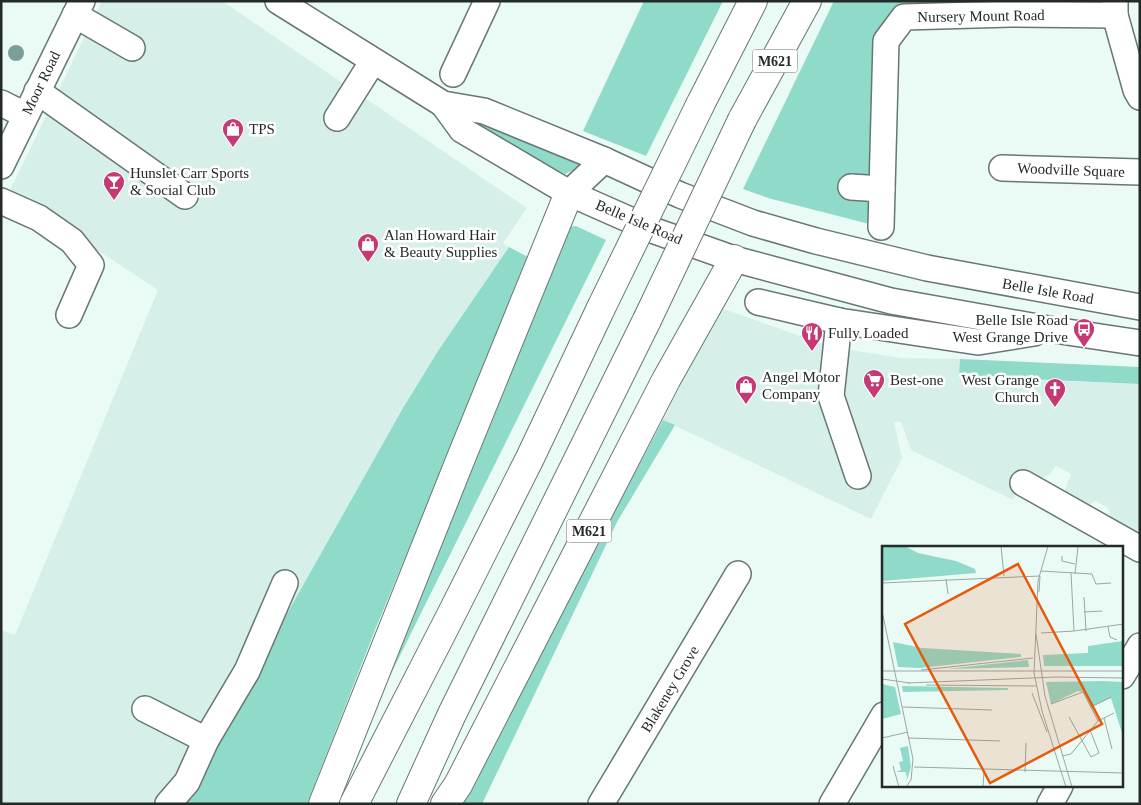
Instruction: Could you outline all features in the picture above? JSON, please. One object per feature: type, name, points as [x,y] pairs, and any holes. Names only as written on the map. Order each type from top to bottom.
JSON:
[{"type":"highway","name":"M621","points":[[354,804],[530,458],[700,105],[753,1]]},
{"type":"highway","name":"M621","points":[[411,804],[452,714],[742,120],[807,1]]},
{"type":"highway","points":[[323,804],[459,463],[570,193]]},
{"type":"highway","name":"M621","points":[[445,804],[458,785],[666,380],[734,260]]},
{"type":"street","points":[[453,74],[487,1]]},
{"type":"street","name":"Belle Isle Road","points":[[286,3],[373,61],[443,104],[484,111],[604,160],[680,195],[753,223],[816,241],[968,277],[1140,307]]},
{"type":"street","points":[[78,8],[132,48]]},
{"type":"street","name":"Moor Road","points":[[1,166],[78,8]]},
{"type":"street","name":"Nursery Mount Road","points":[[881,227],[886,41],[904,17],[1012,8],[1115,8]]},
{"type":"street","points":[[1115,8],[1138,92]]},
{"type":"street","points":[[337,118],[373,61]]},
{"type":"street","points":[[37,91],[184,196]]},
{"type":"street","points":[[1,103],[25,115]]},
{"type":"street","name":"Belle Isle Road","points":[[443,104],[462,130],[570,193],[655,231],[734,260],[891,300],[1054,330],[1140,343]]},
{"type":"street","points":[[570,193],[604,160]]},
{"type":"street","name":"Woodville Square","points":[[1002,168],[1140,172]]},
{"type":"street","points":[[850,188],[882,189]]},
{"type":"street","points":[[1,201],[39,218],[72,241],[91,265],[69,315]]},
{"type":"street","points":[[734,260],[753,223]]},
{"type":"street","points":[[858,476],[831,396],[846,322],[861,293],[870,254]]},
{"type":"street","name":"Belle Isle Road","points":[[758,302],[846,322],[978,342],[1054,330]]},
{"type":"street","points":[[1023,483],[1052,488],[1113,542],[1140,549]]},
{"type":"street","name":"Blakeney Grove","points":[[601,804],[738,574]]},
{"type":"street","points":[[168,804],[187,782],[206,740],[246,672],[285,583]]},
{"type":"street","points":[[1124,673],[1140,646]]},
{"type":"street","points":[[145,709],[206,740]]},
{"type":"street","points":[[832,804],[882,718]]},
{"type":"shaded area","points":[[102,1],[222,1],[527,208],[503,243],[509,247],[438,351],[403,408],[275,635],[168,804],[1,804],[1,630],[15,635],[158,290],[9,192]]},
{"type":"shaded area","points":[[721,308],[832,347],[901,358],[960,359],[960,377],[1140,384],[1140,538],[1112,522],[1108,508],[1096,501],[1086,506],[1064,493],[1071,474],[1056,466],[1045,477],[1023,483],[1013,500],[911,450],[901,422],[894,422],[902,458],[871,519],[663,420],[710,324]]},
{"type":"green space","points":[[644,1],[723,1],[646,156],[583,131]]},
{"type":"green space","points":[[834,1],[1012,1],[1011,14],[904,17],[886,41],[881,227],[768,198],[743,189]]},
{"type":"green space","points":[[470,120],[584,165],[565,174],[509,145]]},
{"type":"green space","points":[[576,226],[606,240],[376,704],[566,227]]},
{"type":"green space","points":[[509,247],[530,258],[375,630],[307,804],[168,804],[275,635],[403,408],[438,351]]},
{"type":"green space","points":[[960,359],[1140,367],[1140,384],[959,376]]},
{"type":"green space","points":[[663,420],[675,425],[617,522],[482,804],[459,804]]},
{"type":"place","name":"TPS","points":[[233,148]]},
{"type":"place","name":"Hunslet Carr Sports & Social Club","points":[[114,201]]},
{"type":"place","name":"Alan Howard Hair & Beauty Supplies","points":[[368,263]]},
{"type":"place","name":"Belle Isle Road West Grange Drive","points":[[1084,348]]},
{"type":"place","name":"Fully Loaded","points":[[812,352]]},
{"type":"place","name":"Best-one","points":[[874,399]]},
{"type":"place","name":"Angel Motor Company","points":[[746,405]]},
{"type":"place","name":"West Grange Church","points":[[1055,408]]}]
